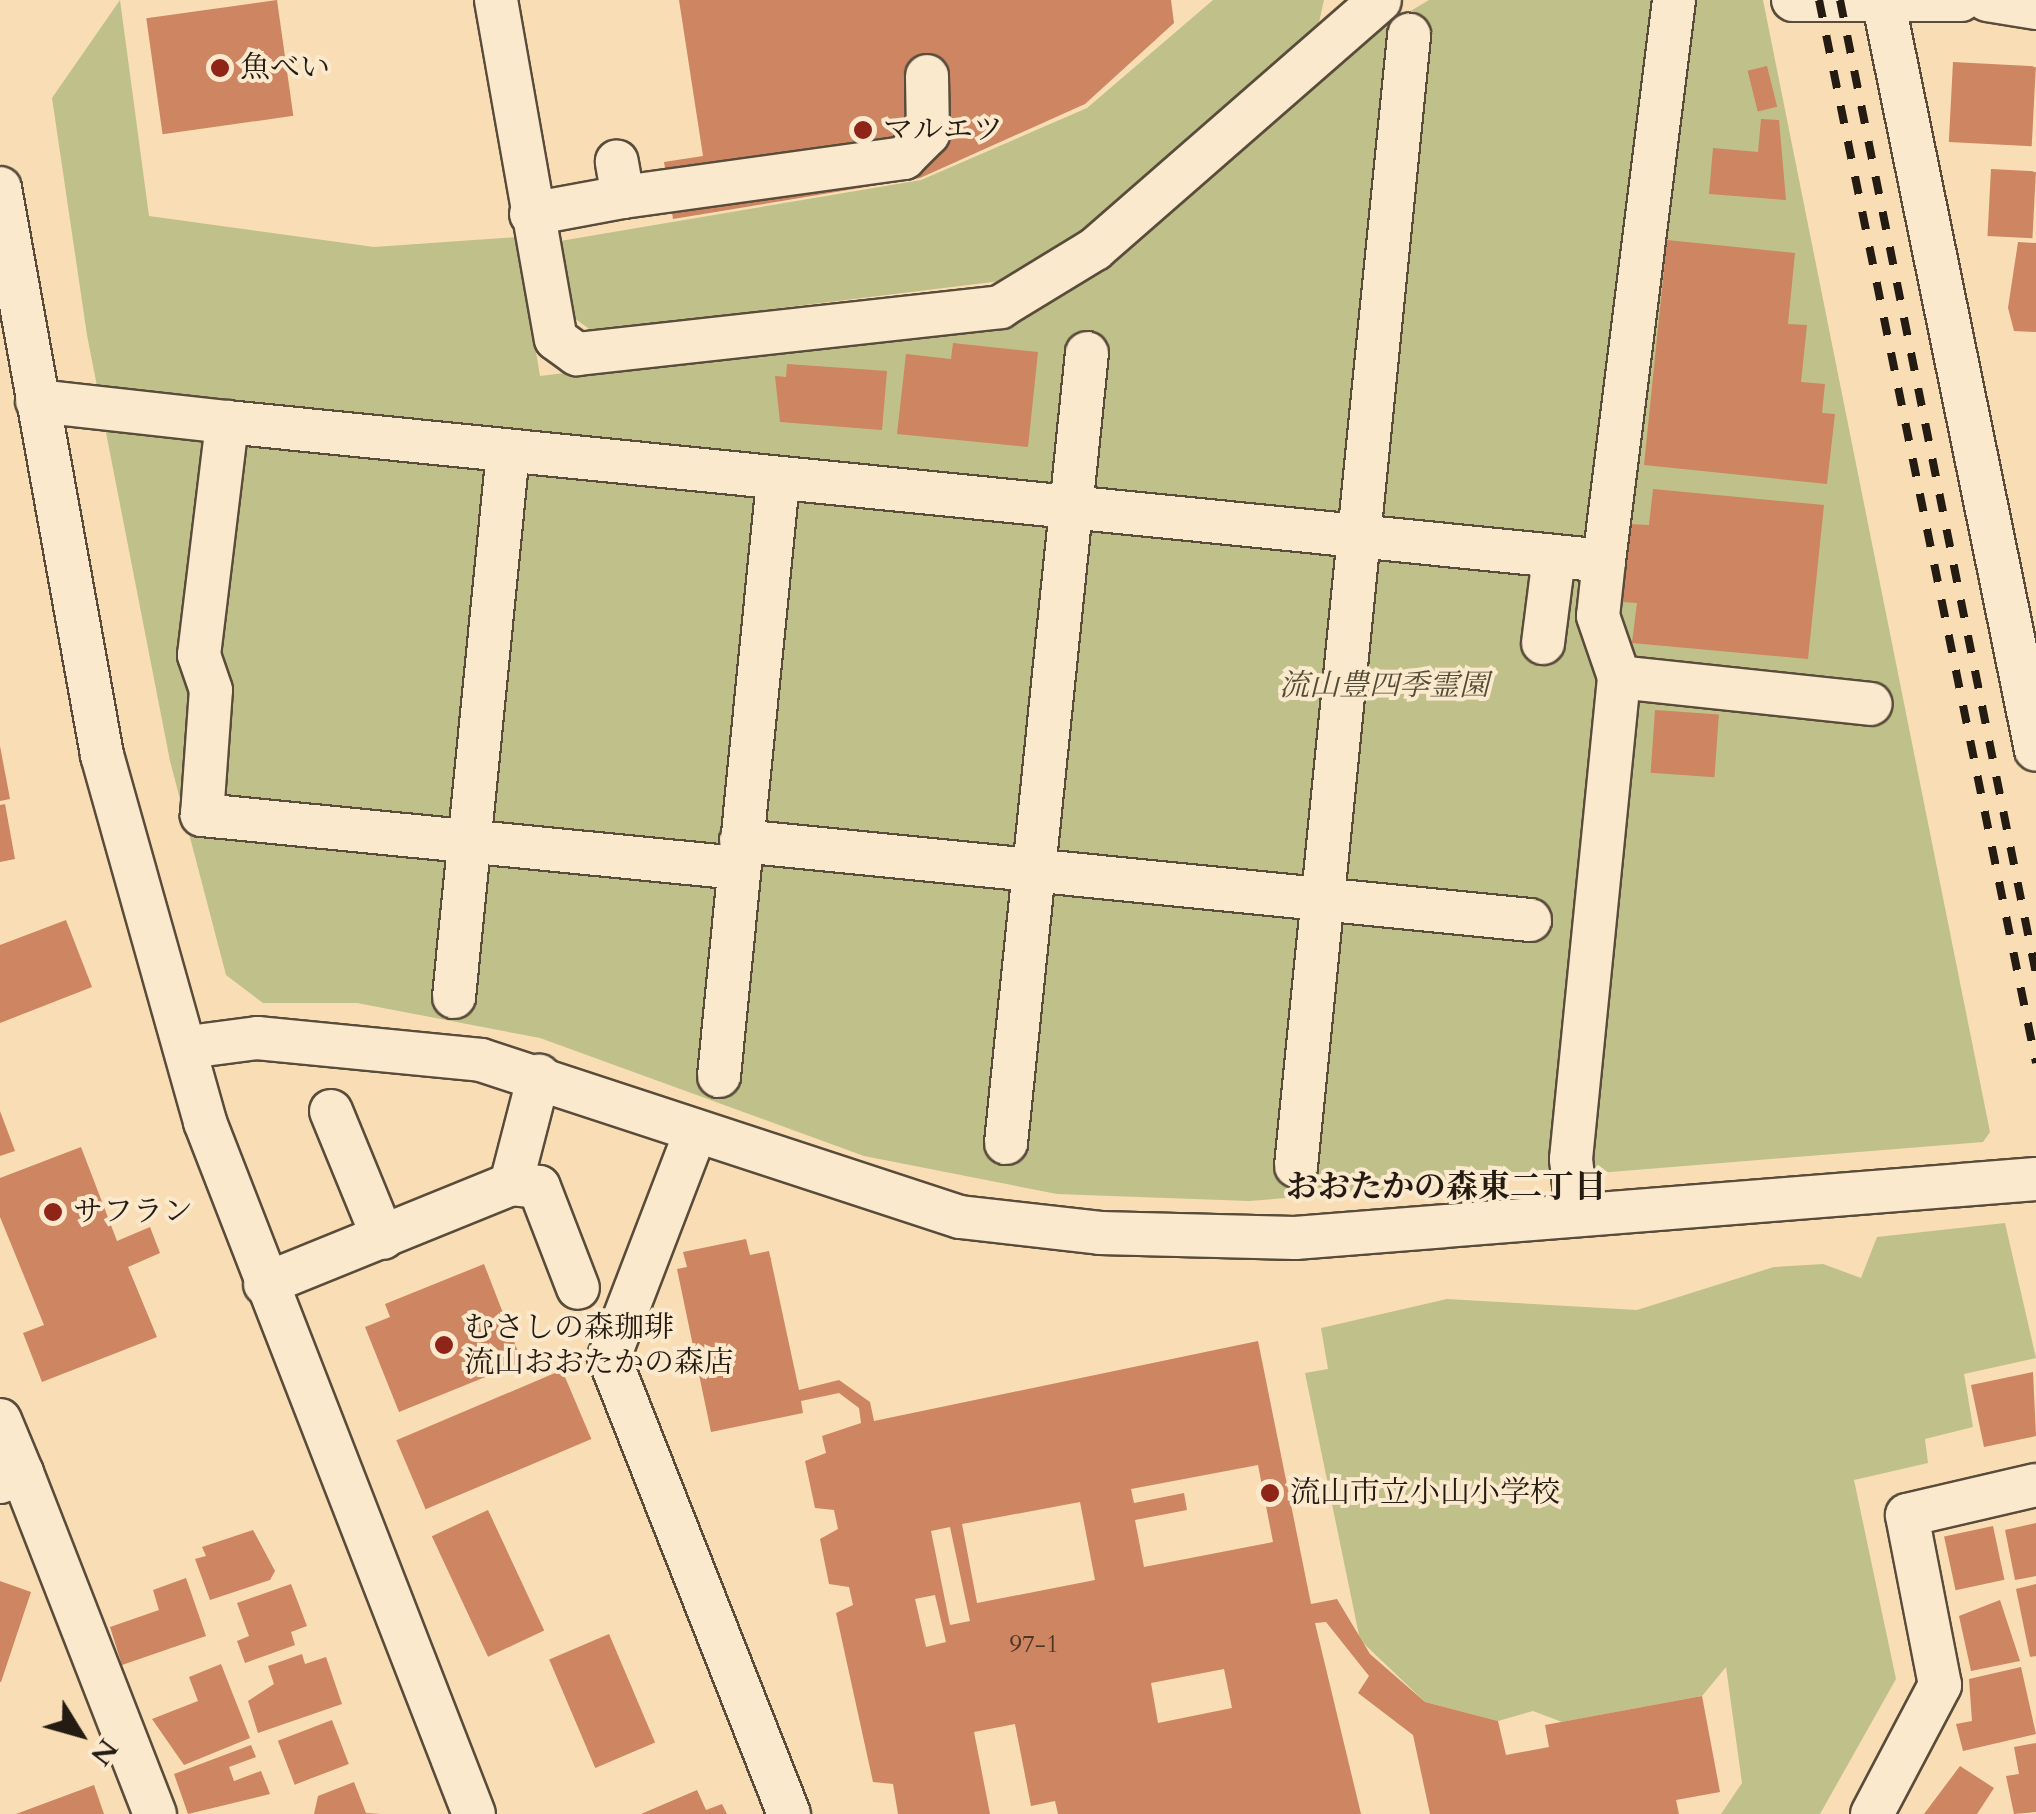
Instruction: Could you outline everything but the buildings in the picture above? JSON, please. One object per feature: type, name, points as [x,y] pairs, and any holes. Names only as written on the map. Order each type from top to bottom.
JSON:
[{"type":"street","points":[[496,0],[514,170],[531,214],[556,339],[577,354],[1000,307],[1095,249],[1376,1]]},
{"type":"street","points":[[1577,1211],[1571,1159],[1619,676],[1598,616],[1674,0]]},
{"type":"street","points":[[1793,0],[1884,5],[1961,0]]},
{"type":"street","points":[[1986,0],[2036,8]]},
{"type":"street","points":[[1884,5],[2036,750]]},
{"type":"street","points":[[1296,1166],[1409,35]]},
{"type":"street","points":[[531,214],[620,180],[904,158],[928,134],[927,76]]},
{"type":"street","points":[[0,188],[102,755],[189,1047],[205,1122],[474,1814]]},
{"type":"street","points":[[1006,1143],[1087,353]]},
{"type":"street","points":[[38,401],[778,481],[1604,561]]},
{"type":"street","points":[[226,422],[199,655],[211,690],[202,815],[471,840],[1033,870],[1530,920]]},
{"type":"street","points":[[454,997],[508,452]]},
{"type":"street","points":[[719,1076],[778,481]]},
{"type":"street","points":[[1543,643],[1554,557]]},
{"type":"street","points":[[1619,676],[1871,704]]},
{"type":"street","points":[[189,1047],[256,1038],[418,1049],[539,1076],[694,1136],[960,1217],[1100,1233],[1294,1238],[1577,1211],[2036,1179]]},
{"type":"street","points":[[511,1184],[539,1076]]},
{"type":"street","points":[[330,1111],[383,1238]]},
{"type":"street","points":[[694,1136],[609,1357],[789,1814]]},
{"type":"street","points":[[265,1284],[511,1184],[539,1188],[578,1288]]},
{"type":"street","points":[[0,1420],[11,1478],[155,1814]]},
{"type":"street","points":[[1872,1814],[1940,1685],[1907,1515],[2036,1484]]},
{"type":"green space","name":"流山豊四季霊園","points":[[120,0],[149,216],[374,247],[517,237],[540,376],[1028,317],[1117,261],[1367,37],[1429,0],[1763,0],[1990,1132],[1983,1142],[1249,1201],[1057,1194],[864,1156],[540,1038],[357,1003],[263,1003],[226,975],[170,761],[87,335],[52,98]]},
{"type":"green space","points":[[1213,0],[1324,0],[1318,27],[1085,238],[1001,281],[592,331],[570,315],[560,241],[921,180],[1087,108]]},
{"type":"green space","points":[[2005,1223],[2036,1358],[1964,1374],[1973,1427],[1925,1439],[1928,1463],[1854,1480],[1896,1679],[1820,1814],[1721,1814],[1742,1783],[1726,1667],[1702,1696],[1562,1722],[1533,1711],[1498,1721],[1425,1702],[1360,1640],[1305,1373],[1328,1369],[1321,1328],[1447,1299],[1637,1310],[1774,1267],[1823,1264],[1861,1278],[1877,1237]]},
{"type":"railway","points":[[1819,0],[2036,1063]]},
{"type":"railway","points":[[1840,0],[2036,974]]},
{"type":"place","name":"魚べい","points":[[220,68]]},
{"type":"place","name":"マルエツ","points":[[863,130]]},
{"type":"place","name":"サフラン","points":[[53,1212]]},
{"type":"place","name":"むさしの森珈琲 流山おおたかの森店","points":[[444,1345]]},
{"type":"place","name":"流山市立小山小学校","points":[[1270,1493]]},
{"type":"district","name":"おおたかの森東二丁目","points":[[1446,1187]]}]
